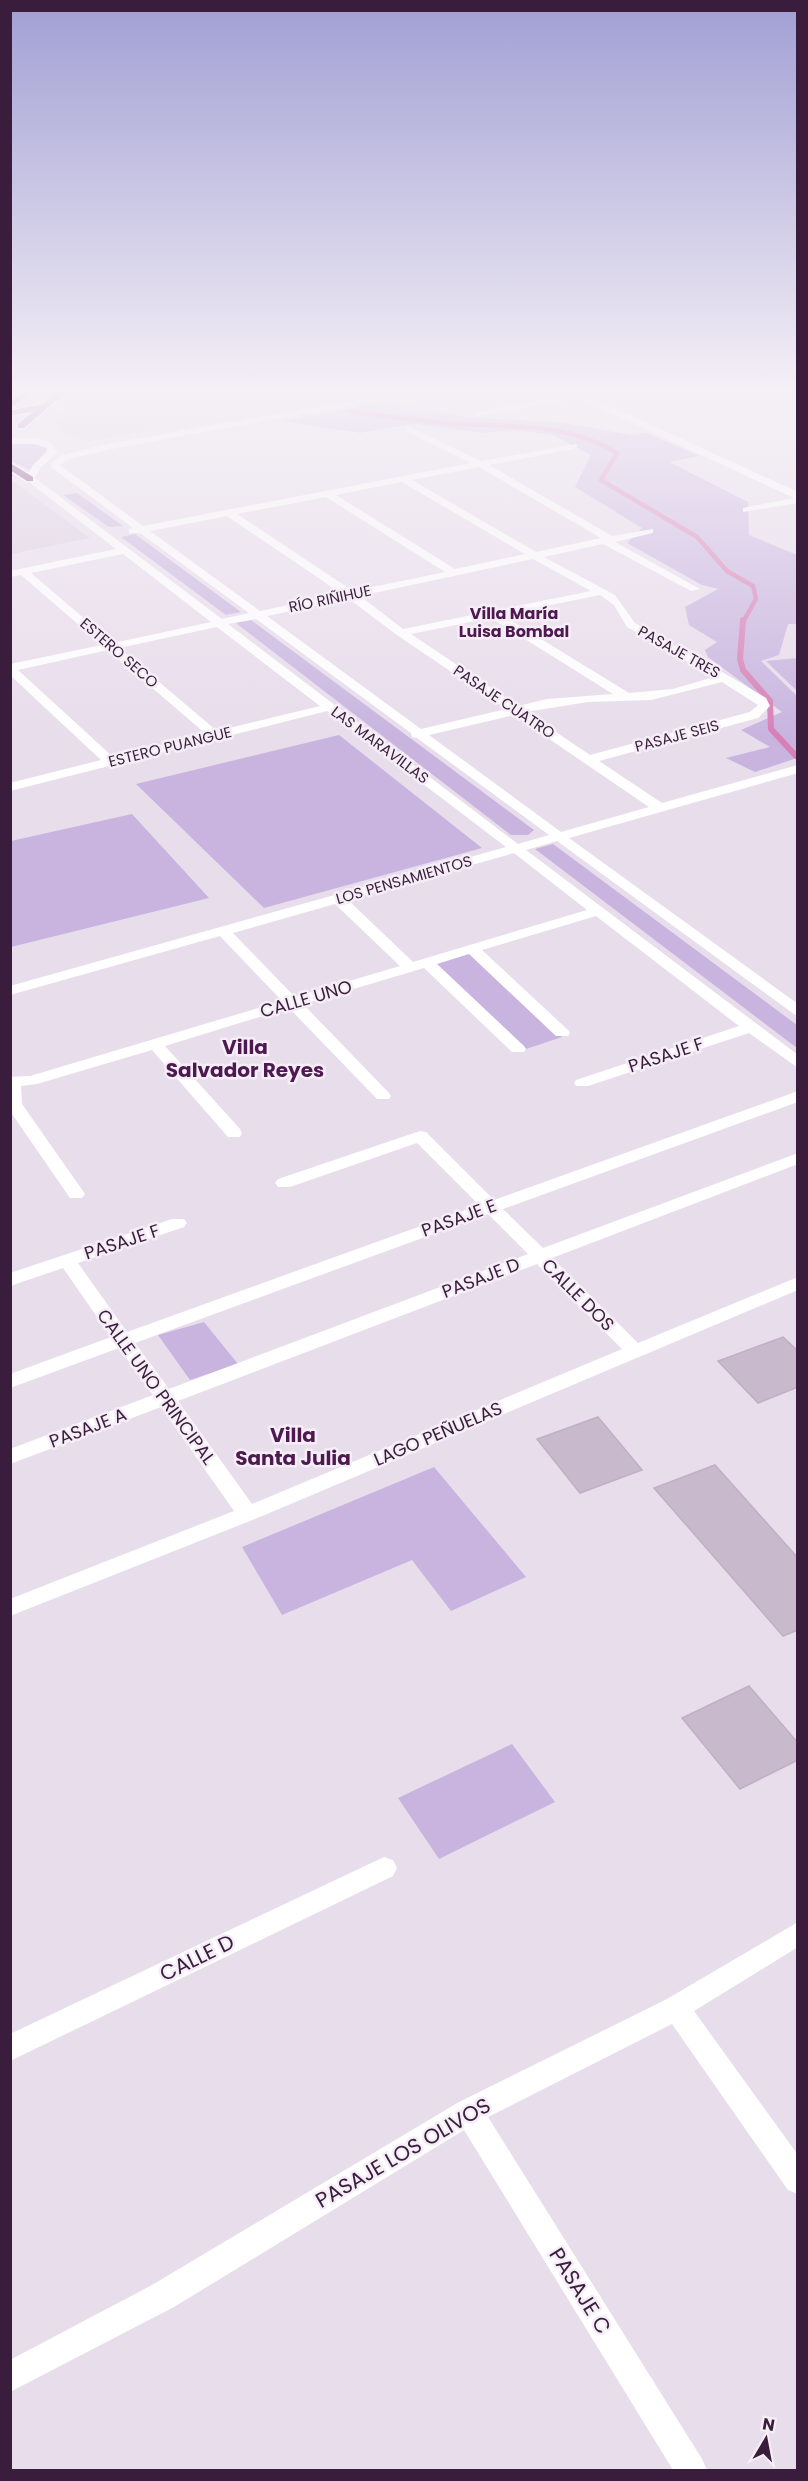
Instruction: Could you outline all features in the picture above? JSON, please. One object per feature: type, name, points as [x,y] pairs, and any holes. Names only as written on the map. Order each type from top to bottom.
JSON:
[{"type":"street","name":"LAS MARAVILLAS","points":[[67,508],[798,1063]]},
{"type":"street","name":"LAS MARAVILLAS","points":[[103,508],[139,530],[798,1012]]},
{"type":"street","points":[[106,537],[256,508]]},
{"type":"street","points":[[350,508],[454,573]]},
{"type":"street","name":"PASAJE TRES","points":[[453,508],[621,603],[626,621],[631,625],[762,701],[762,710]]},
{"type":"street","points":[[553,508],[695,589]]},
{"type":"street","points":[[746,510],[756,508]]},
{"type":"street","name":"PASAJE CUATRO","points":[[229,513],[350,594],[401,633],[591,759],[660,808]]},
{"type":"street","name":"RÍO RIÑIHUE","points":[[10,668],[649,531]]},
{"type":"street","points":[[10,574],[124,551]]},
{"type":"street","name":"ESTERO SECO","points":[[23,571],[215,736]]},
{"type":"street","points":[[401,633],[601,592]]},
{"type":"street","points":[[494,615],[627,697]]},
{"type":"street","points":[[10,668],[110,762]]},
{"type":"street","points":[[416,734],[515,709],[569,699],[627,697],[674,692],[725,678]]},
{"type":"street","name":"ESTERO PUANGUE","points":[[10,787],[329,707]]},
{"type":"street","name":"PASAJE SEIS","points":[[591,759],[754,715],[762,710]]},
{"type":"street","name":"LOS PENSAMIENTOS","points":[[10,991],[798,769]]},
{"type":"street","points":[[338,899],[411,968]]},
{"type":"street","name":"CALLE UNO","points":[[12,1083],[31,1081],[598,911]]},
{"type":"street","points":[[224,932],[384,1096]]},
{"type":"street","points":[[472,949],[562,1033]]},
{"type":"street","points":[[427,963],[518,1049]]},
{"type":"street","name":"PASAJE F","points":[[582,1083],[751,1027]]},
{"type":"street","points":[[155,1044],[234,1133]]},
{"type":"street","points":[[12,1083],[14,1104],[76,1194]]},
{"type":"street","name":"PASAJE E","points":[[10,1381],[798,1096]]},
{"type":"street","name":"CALLE DOS","points":[[284,1183],[420,1136],[635,1351]]},
{"type":"street","name":"PASAJE D","points":[[165,1398],[798,1158]]},
{"type":"street","name":"PASAJE F","points":[[66,1260],[178,1223]]},
{"type":"street","points":[[10,1280],[66,1260]]},
{"type":"street","name":"CALLE UNO PRINCIPAL","points":[[66,1260],[121,1340],[248,1514]]},
{"type":"street","name":"LAGO PEÑUELAS","points":[[10,1608],[248,1514],[798,1283]]},
{"type":"street","name":"PASAJE A","points":[[10,1457],[165,1398]]},
{"type":"street","name":"CALLE D","points":[[10,2048],[384,1868]]},
{"type":"street","name":"PASAJE LOS OLIVOS","points":[[10,2377],[163,2296],[469,2112],[676,2008],[798,1933]]},
{"type":"street","points":[[676,2008],[798,2180]]},
{"type":"street","name":"PASAJE C","points":[[469,2112],[691,2470]]},
{"type":"shaded area","points":[[11,508],[49,508],[90,538],[11,554]]},
{"type":"shaded area","points":[[81,508],[98,508],[123,526],[109,527]]},
{"type":"shaded area","points":[[609,508],[748,508],[749,535],[797,555],[797,624],[788,624],[779,655],[761,661],[797,696],[797,758],[755,772],[726,758],[770,747],[741,730],[782,712],[708,657],[705,650],[717,642],[689,625],[685,607],[718,589],[702,585],[627,543],[642,528]]},
{"type":"shaded area","points":[[135,534],[241,612],[226,615],[121,537]]},
{"type":"shaded area","points":[[251,620],[534,830],[528,835],[511,835],[236,623]]},
{"type":"shaded area","points":[[798,658],[797,691],[766,661]]},
{"type":"shaded area","points":[[339,735],[482,848],[264,908],[136,784]]},
{"type":"shaded area","points":[[132,814],[209,898],[11,947],[11,841]]},
{"type":"shaded area","points":[[553,844],[797,1025],[797,1048],[535,849]]},
{"type":"shaded area","points":[[470,952],[562,1037],[526,1049],[432,964]]},
{"type":"shaded area","points":[[204,1322],[238,1364],[190,1380],[158,1335]]},
{"type":"shaded area","points":[[434,1467],[526,1577],[451,1611],[412,1560],[282,1615],[242,1547]]},
{"type":"shaded area","points":[[512,1744],[555,1802],[439,1859],[398,1798]]},
{"type":"building","points":[[783,1337],[798,1351],[798,1387],[758,1403],[718,1361]]},
{"type":"building","points":[[598,1417],[642,1470],[580,1493],[537,1439]]},
{"type":"building","points":[[715,1465],[798,1558],[798,1630],[783,1636],[654,1488]]},
{"type":"building","points":[[749,1686],[798,1743],[798,1760],[740,1789],[682,1718]]},
{"type":"waterway","points":[[648,508],[697,537],[727,571],[753,586],[756,599],[743,622]]},
{"type":"waterway","points":[[743,620],[740,659],[743,670],[770,701],[771,729],[796,756]]},
{"type":"district","name":"Villa María Luisa Bombal","points":[[514,622]]},
{"type":"district","name":"Villa Salvador Reyes","points":[[245,1058]]},
{"type":"district","name":"Villa Santa Julia","points":[[293,1446]]}]
